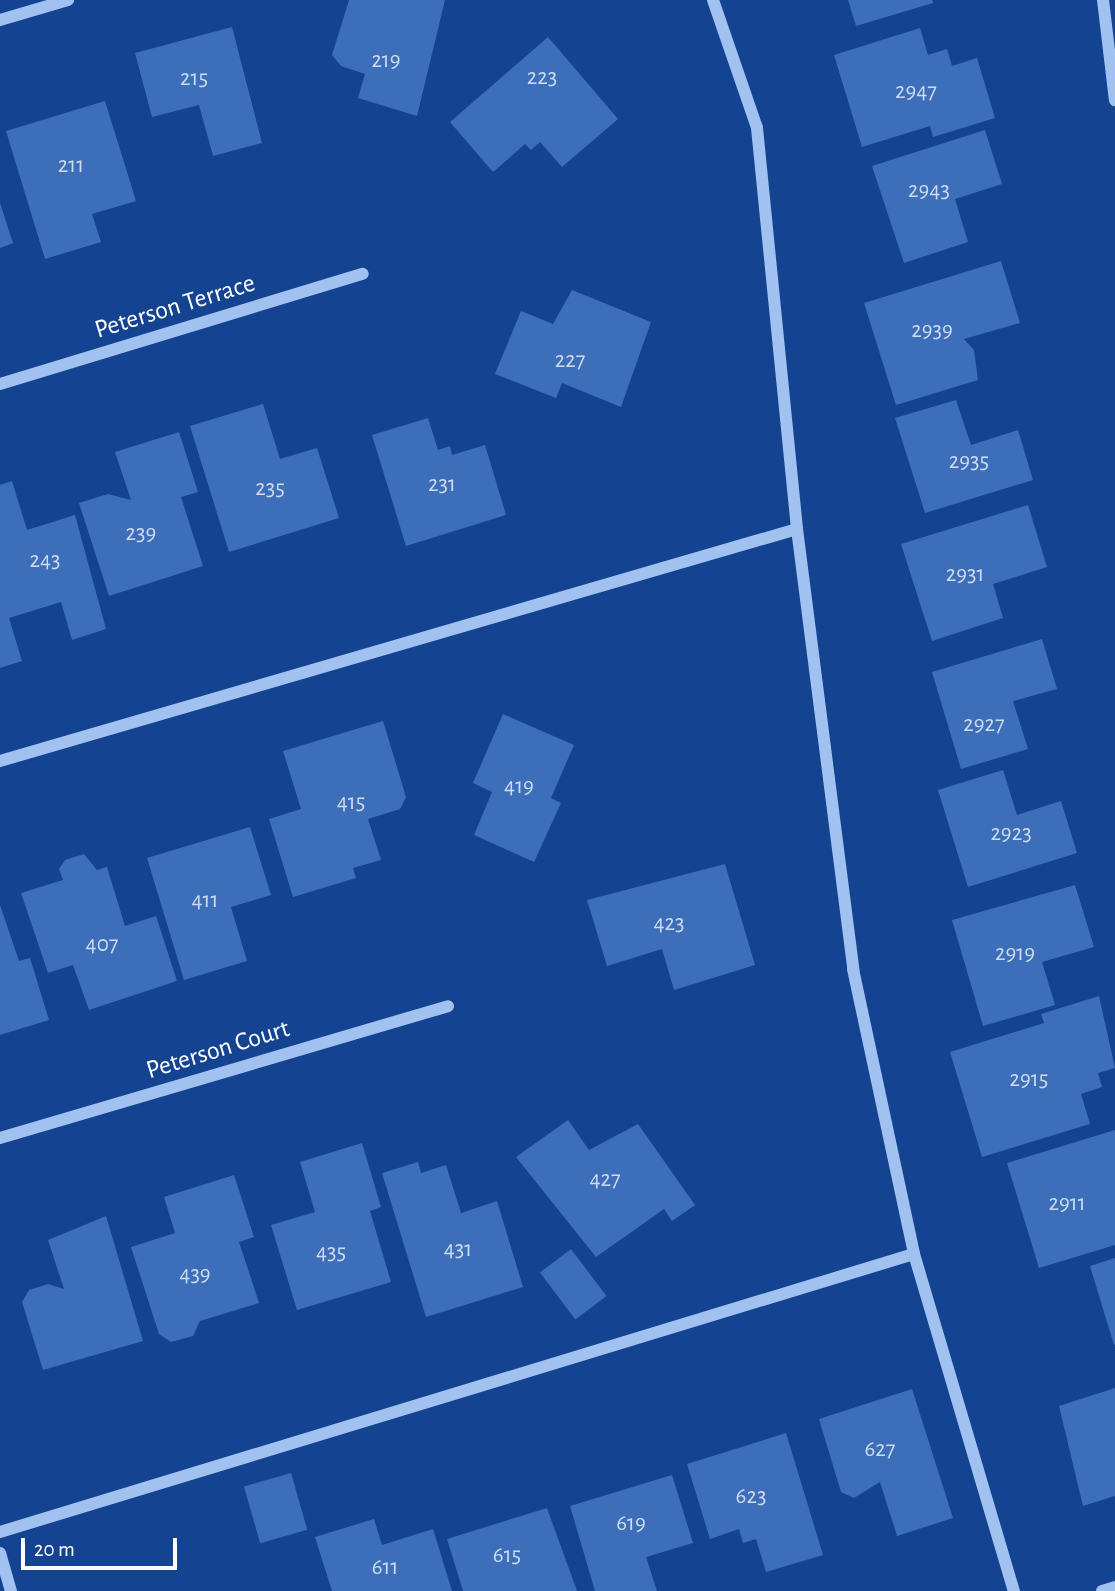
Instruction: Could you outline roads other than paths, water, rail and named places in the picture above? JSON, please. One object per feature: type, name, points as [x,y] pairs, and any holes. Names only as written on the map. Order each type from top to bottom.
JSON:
[{"type":"street","points":[[0,20],[68,0]]},
{"type":"street","points":[[713,0],[758,128],[797,530],[853,969],[914,1254],[1014,1591]]},
{"type":"street","points":[[1103,0],[1115,100]]},
{"type":"street","name":"Peterson Terrace","points":[[0,384],[363,274]]},
{"type":"street","points":[[0,761],[797,530]]},
{"type":"street","name":"Peterson Court","points":[[0,1139],[448,1006]]},
{"type":"street","points":[[0,1532],[914,1254]]},
{"type":"street","points":[[0,1553],[11,1591]]},
{"type":"street","points":[[1102,1591],[1115,1587]]}]
